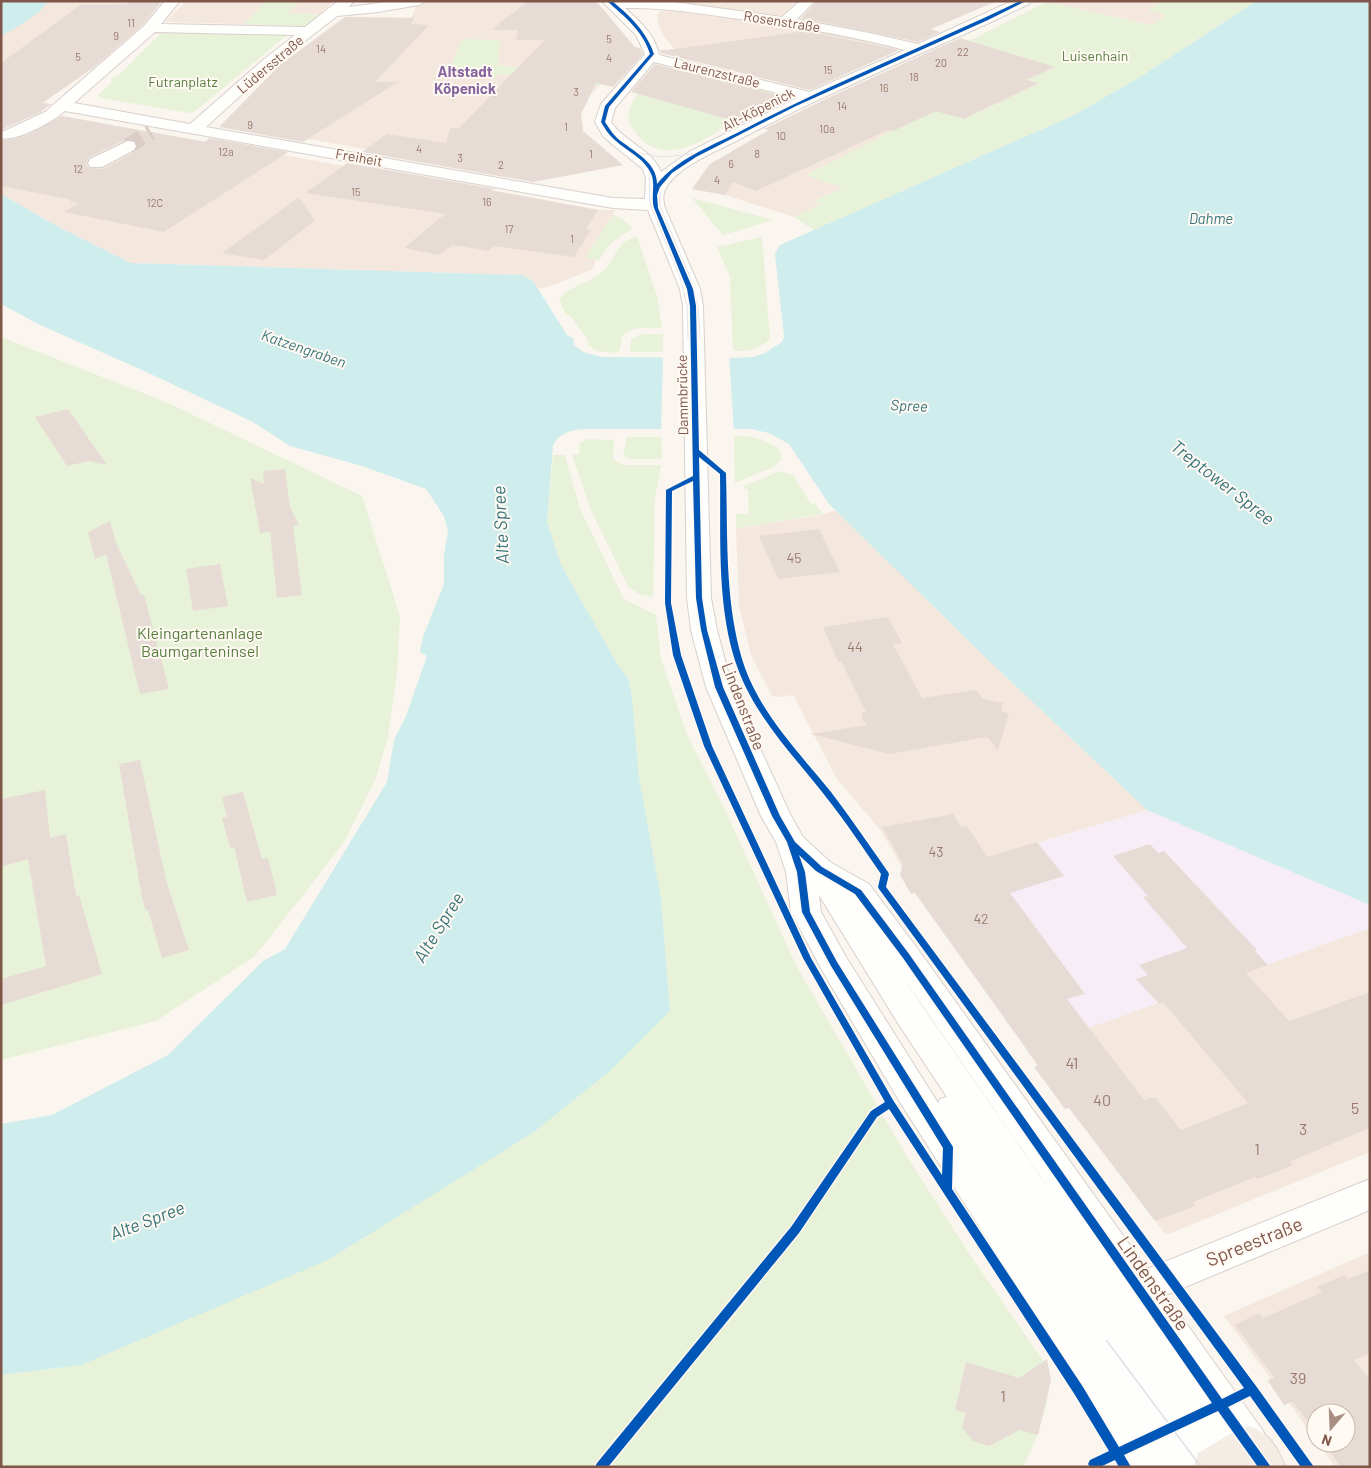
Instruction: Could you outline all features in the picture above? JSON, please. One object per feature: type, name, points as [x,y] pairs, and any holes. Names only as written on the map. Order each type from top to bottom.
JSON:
[{"type":"street","points":[[154,28],[151,26],[173,1]]},
{"type":"street","name":"Lüdersstraße","points":[[194,129],[268,63],[347,1]]},
{"type":"street","points":[[786,21],[808,1]]},
{"type":"street","name":"Alt-Köpenick","points":[[655,199],[659,184],[670,173],[700,154],[811,97],[1024,1]]},
{"type":"street","points":[[611,3],[637,28],[652,51],[651,57],[611,101],[603,116],[604,125],[612,136],[652,169],[656,179],[655,199],[664,228],[642,230]]},
{"type":"street","name":"Rosenstraße","points":[[611,3],[648,3],[786,21],[873,37],[919,49]]},
{"type":"street","points":[[335,12],[417,4]]},
{"type":"street","points":[[8,135],[51,115],[147,30],[154,28],[309,32]]},
{"type":"street","name":"Laurenzstraße","points":[[651,57],[811,97]]},
{"type":"street","name":"Freiheit","points":[[62,106],[620,204],[655,199]]},
{"type":"street","points":[[96,163],[128,146]]},
{"type":"street","name":"Alt-Köpenick","points":[[635,154],[668,159],[687,158],[700,154]]},
{"type":"street","name":"Dammbrücke","points":[[664,228],[690,289],[693,306],[696,451]]},
{"type":"street","name":"Lindenstraße","points":[[696,451],[699,598],[704,630],[718,687],[776,816],[810,871],[858,892],[906,956],[1139,1289],[1227,1462]]},
{"type":"street","points":[[810,871],[1144,1357],[1227,1462]]},
{"type":"street","points":[[810,871],[894,1022],[1102,1334],[1141,1397],[1150,1419],[1164,1467]]},
{"type":"street","name":"Lindenstraße","points":[[810,871],[806,912],[834,964],[926,1114],[1156,1467]]},
{"type":"street","name":"Spreestraße","points":[[1139,1289],[1370,1194]]},
{"type":"shaded area","points":[[47,1],[159,1],[110,52],[110,55],[43,103],[51,104],[38,112],[30,112],[1,131],[1,36],[30,17]]},
{"type":"shaded area","points":[[186,1],[334,1],[306,26],[165,22]]},
{"type":"shaded area","points":[[430,1],[594,1],[606,78],[590,96],[581,114],[583,131],[620,163],[617,166],[542,180],[222,124],[279,66],[345,17],[411,18],[417,5]]},
{"type":"shaded area","points":[[661,1],[797,1],[783,15],[776,16]]},
{"type":"shaded area","points":[[1162,1],[1149,11],[1167,15],[1152,25],[1046,2]]},
{"type":"shaded area","points":[[664,8],[795,26],[899,47],[803,89],[680,56],[663,35],[658,23],[657,15]]},
{"type":"shaded area","points":[[969,41],[1055,67],[1027,80],[1040,84],[964,119],[902,127],[807,174],[843,188],[814,201],[822,205],[794,217],[725,195],[692,189],[709,165],[751,140],[800,114]]},
{"type":"shaded area","points":[[82,120],[598,210],[615,210],[613,215],[621,218],[632,228],[610,244],[599,260],[596,259],[593,269],[551,286],[537,289],[533,281],[522,275],[131,263],[55,225],[1,194],[1,141],[37,126],[62,130]]},
{"type":"shaded area","points":[[836,510],[986,658],[1147,810],[909,881],[882,832],[837,779],[793,695],[772,696],[751,655],[739,606],[736,528],[820,515]]},
{"type":"shaded area","points":[[1147,810],[1370,905],[1370,928],[1026,1050],[915,893],[911,894],[905,883]]},
{"type":"shaded area","points":[[1370,928],[1370,1152],[1166,1235],[1026,1050]]},
{"type":"shaded area","points":[[1370,1252],[1370,1467],[1335,1467],[1325,1453],[1356,1453],[1356,1403],[1306,1403],[1306,1426],[1289,1403],[1284,1405],[1268,1381],[1270,1378],[1224,1316]]},
{"type":"green space","points":[[266,1],[300,1],[288,13],[319,14],[306,26],[244,24]]},
{"type":"green space","name":"Luisenhain","points":[[1162,1],[1256,1],[1140,77],[1074,115],[814,230],[794,217],[821,205],[813,201],[843,188],[806,175],[933,110],[964,119],[1039,84],[1026,80],[1054,67],[969,41],[1046,2],[1151,25],[1166,15],[1148,11]]},
{"type":"green space","name":"Futranplatz","points":[[164,30],[281,33],[286,36],[194,112],[189,113],[101,98],[98,95],[111,83],[111,78],[118,76]]},
{"type":"green space","points":[[462,39],[500,40],[498,65],[606,78],[599,86],[497,74],[496,78],[447,76]]},
{"type":"green space","points":[[681,67],[791,95],[742,117],[688,147],[674,150],[660,149],[647,144],[635,132],[630,123],[631,106],[635,98],[661,69]]},
{"type":"green space","points":[[692,198],[773,220],[723,235]]},
{"type":"green space","points":[[613,215],[621,218],[632,228],[610,244],[599,260],[585,258]]},
{"type":"green space","points":[[637,236],[657,296],[662,328],[640,328],[625,333],[622,337],[618,353],[597,351],[588,345],[588,340],[570,315],[566,315],[559,300],[570,290],[602,272],[620,247]]},
{"type":"green space","points":[[762,237],[770,339],[762,346],[753,349],[733,351],[730,277],[717,247]]},
{"type":"green space","points":[[643,334],[663,334],[663,352],[630,352],[631,339]]},
{"type":"green space","name":"Kleingartenanlage Baumgarteninsel","points":[[1,337],[168,403],[362,496],[400,616],[397,672],[388,737],[376,778],[343,844],[255,956],[156,1021],[1,1060]]},
{"type":"green space","points":[[734,436],[753,438],[769,443],[780,450],[782,459],[773,467],[735,483]]},
{"type":"green space","points":[[627,437],[661,437],[662,459],[630,459],[623,455]]},
{"type":"green space","points":[[588,439],[614,440],[613,458],[622,465],[661,465],[655,498],[653,597],[639,594],[628,586],[592,513],[572,455],[579,454],[580,443]]},
{"type":"green space","points":[[553,455],[565,455],[580,509],[624,599],[656,615],[661,659],[687,735],[725,810],[797,967],[906,1155],[972,1258],[1049,1369],[1050,1380],[1046,1406],[1038,1432],[1023,1467],[1,1467],[1,1375],[81,1365],[363,1239],[670,1011],[661,898],[639,777],[632,697],[628,678],[618,665],[561,565],[547,522]]},
{"type":"green space","points":[[780,471],[793,475],[811,504],[815,503],[823,514],[736,528],[736,514],[749,514],[748,490],[744,486]]},
{"type":"water","points":[[1,1],[48,1],[33,17],[1,36]]},
{"type":"water","points":[[1256,1],[1370,1],[1370,905],[1147,810],[986,658],[829,504],[789,444],[769,433],[751,429],[586,429],[567,432],[559,437],[553,445],[547,522],[561,565],[618,665],[628,678],[632,697],[639,777],[661,898],[670,1011],[610,1071],[534,1132],[328,1260],[81,1365],[1,1375],[1,1124],[52,1115],[168,1055],[263,961],[285,949],[387,782],[394,740],[406,716],[427,656],[420,652],[423,637],[444,584],[444,555],[448,531],[444,516],[426,489],[362,466],[290,446],[253,422],[40,325],[1,304],[1,194],[55,225],[131,263],[522,275],[533,281],[567,335],[573,338],[574,345],[583,352],[602,357],[753,357],[765,353],[782,342],[784,337],[775,254],[780,245],[1074,115],[1140,77]]},
{"type":"pier","points":[[729,355],[734,432],[661,432],[663,356]]},
{"type":"building","points":[[129,1],[162,1],[143,25],[93,68],[42,103],[51,104],[41,112],[1,130],[1,63],[80,5],[126,4]]},
{"type":"building","points":[[528,1],[596,1],[635,47],[640,48],[643,54],[613,87],[596,83],[581,114],[583,131],[623,165],[533,182],[362,152],[387,134],[446,143],[450,128],[459,128],[545,40],[516,40],[518,30],[491,30]]},
{"type":"building","points":[[817,1],[997,1],[931,29],[940,32],[918,42],[801,18]]},
{"type":"building","points":[[345,17],[414,18],[411,24],[429,25],[375,82],[398,82],[303,142],[219,127],[280,65]]},
{"type":"building","points":[[806,31],[899,50],[810,90],[661,53],[660,50],[667,50]]},
{"type":"building","points":[[960,38],[1055,67],[1026,80],[1038,83],[964,119],[936,111],[893,131],[888,130],[756,191],[733,182],[725,195],[692,189],[710,164],[769,130],[764,129]]},
{"type":"building","points":[[655,64],[792,99],[742,123],[631,92]]},
{"type":"building","points":[[62,116],[205,142],[209,138],[288,152],[164,232],[64,212],[79,203],[1,186],[1,140],[26,136]],"holes":[[[127,139],[136,141],[138,147],[135,152],[103,169],[88,168],[86,162],[89,157]]]},
{"type":"building","points":[[347,163],[496,189],[490,190],[598,210],[586,229],[591,230],[574,257],[494,246],[488,251],[453,245],[439,255],[404,248],[445,214],[305,193]]},
{"type":"building","points":[[299,197],[315,221],[264,260],[222,253]]},
{"type":"building","points":[[68,409],[107,465],[89,461],[67,466],[35,417]]},
{"type":"building","points":[[285,469],[290,507],[299,525],[293,526],[302,595],[277,598],[270,532],[260,533],[250,478],[264,484],[263,471]]},
{"type":"building","points":[[110,521],[116,543],[141,595],[144,595],[169,689],[140,694],[106,554],[95,559],[88,532]]},
{"type":"building","points":[[819,529],[840,572],[778,579],[759,536]]},
{"type":"building","points":[[220,564],[228,606],[193,611],[186,569]]},
{"type":"building","points":[[888,617],[902,643],[893,644],[922,698],[976,690],[983,699],[1003,703],[1001,711],[1009,714],[998,750],[987,737],[889,754],[811,734],[867,725],[861,717],[863,716],[861,713],[866,712],[841,661],[838,662],[823,627]]},
{"type":"building","points":[[140,760],[166,880],[189,950],[162,958],[148,910],[146,911],[142,898],[119,764]]},
{"type":"building","points":[[45,790],[50,838],[66,834],[76,896],[79,895],[102,974],[1,1005],[1,979],[46,966],[28,859],[1,867],[1,799]]},
{"type":"building","points":[[243,792],[262,859],[268,858],[277,895],[247,902],[234,847],[230,848],[222,818],[227,817],[222,797]]},
{"type":"building","points":[[953,814],[961,827],[966,826],[974,836],[987,857],[1037,842],[1064,876],[1010,893],[1085,994],[1067,999],[1144,1100],[1155,1097],[1181,1130],[1248,1103],[1163,1002],[1159,1004],[1136,979],[1148,975],[1139,965],[1187,948],[1143,897],[1148,896],[1113,856],[1150,844],[1158,853],[1164,851],[1257,950],[1255,951],[1268,965],[1246,973],[1289,1021],[1370,992],[1370,1128],[1289,1162],[1293,1165],[1258,1179],[1255,1177],[1193,1202],[1195,1206],[1155,1221],[1069,1108],[1065,1109],[1034,1067],[1038,1065],[915,893],[911,894],[900,875],[903,864],[882,827]]},
{"type":"building","points":[[1370,1270],[1370,1353],[1354,1360],[1370,1380],[1370,1467],[1341,1467],[1330,1453],[1356,1453],[1356,1403],[1306,1403],[1306,1420],[1293,1402],[1284,1405],[1268,1381],[1274,1377],[1235,1325],[1259,1313],[1263,1318],[1322,1292],[1317,1287],[1344,1275],[1348,1279]]},
{"type":"building","points":[[1047,1359],[1051,1380],[1038,1435],[1020,1430],[989,1446],[973,1441],[962,1427],[966,1413],[955,1410],[966,1362],[1019,1378]]},
{"type":"tunnel","points":[[128,146],[151,132]]},
{"type":"tram line","points":[[608,1],[634,24],[647,42],[649,55],[643,67],[620,89],[610,103],[603,122],[613,138],[639,158],[649,171],[650,204],[680,277],[687,306],[688,338]]},
{"type":"tram line","points":[[700,338],[698,306],[690,277],[660,206],[660,189],[670,174],[692,158],[785,109],[1025,1]]},
{"type":"tram line","points":[[633,152],[662,157],[695,154]]},
{"type":"tram line","points":[[1107,1341],[1201,1467]]},
{"type":"cycle path","points":[[609,1],[641,32],[652,54],[607,107],[603,122],[617,140],[644,160],[651,169],[655,178],[655,190]]},
{"type":"cycle path","points":[[947,1190],[948,1147],[834,964],[806,912],[801,872],[791,842],[776,816],[719,687],[704,630],[699,598],[693,306],[690,289],[657,211],[654,195],[658,186],[678,166],[757,123],[1024,1]]},
{"type":"cycle path","points":[[696,451],[723,473],[725,572],[730,622],[742,669],[757,700],[777,730],[838,806],[885,874],[882,887],[1308,1467]]},
{"type":"cycle path","points":[[696,477],[669,490],[668,603],[677,655],[708,746],[807,958],[890,1103],[1079,1391],[1125,1467]]},
{"type":"cycle path","points":[[793,844],[819,869],[858,892],[906,956],[1201,1379],[1265,1467]]},
{"type":"cycle path","points":[[601,1467],[795,1230],[874,1114],[890,1103]]},
{"type":"cycle path","points":[[1094,1464],[1252,1390]]},
{"type":"district","name":"Altstadt Köpenick","points":[[465,80]]},
{"type":"water label","name":"Dahme","points":[[1211,218]]},
{"type":"water label","name":"Katzengraben","points":[[304,348]]},
{"type":"water label","name":"Spree","points":[[909,405]]},
{"type":"water label","name":"Treptower Spree","points":[[1223,482]]},
{"type":"water label","name":"Alte Spree","points":[[500,525]]},
{"type":"water label","name":"Alte Spree","points":[[438,927]]},
{"type":"water label","name":"Alte Spree","points":[[147,1220]]}]
